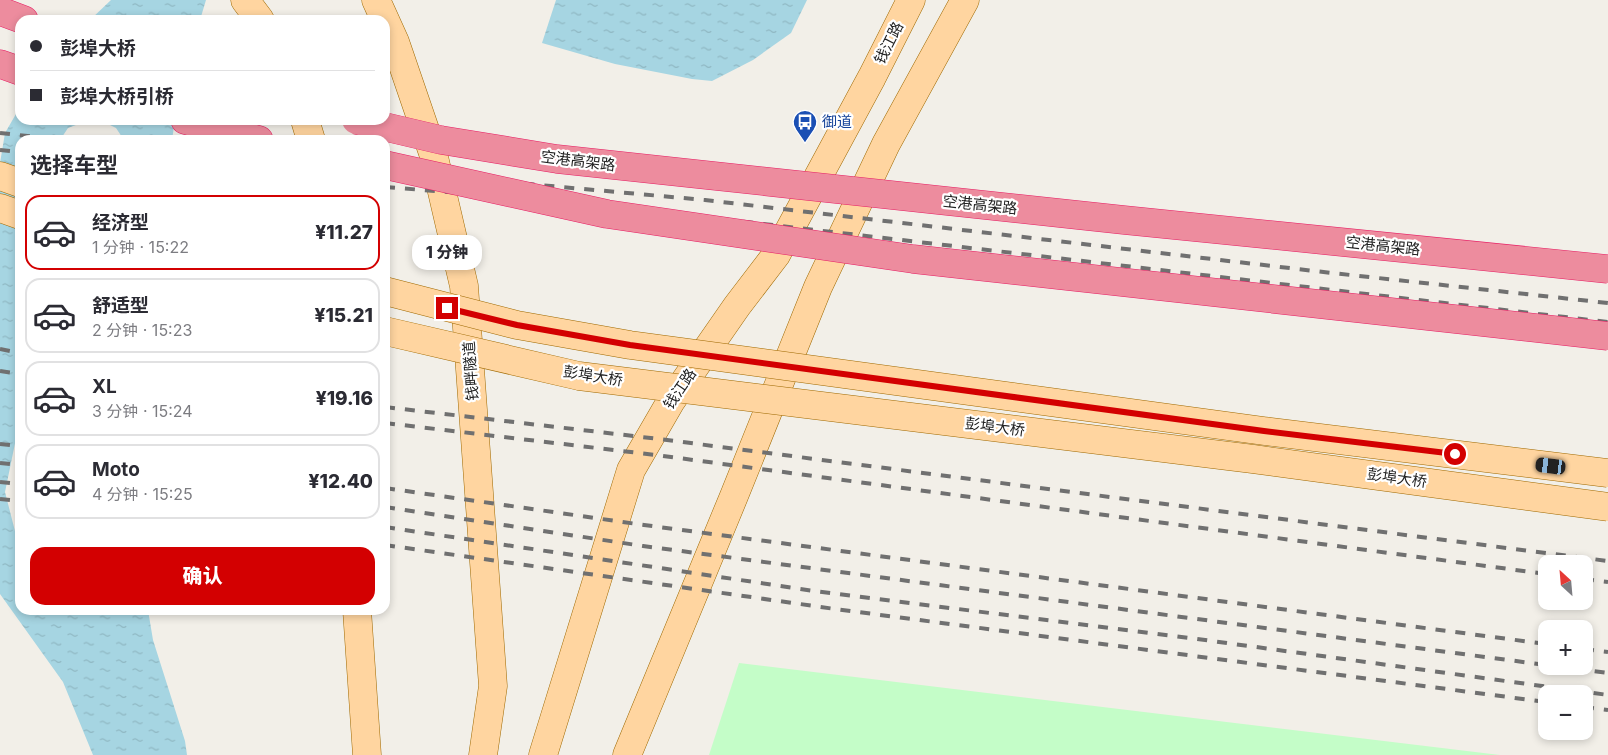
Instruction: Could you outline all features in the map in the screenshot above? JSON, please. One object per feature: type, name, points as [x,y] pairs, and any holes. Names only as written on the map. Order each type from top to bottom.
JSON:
[{"type":"highway","points":[[0,11],[15,17]]},
{"type":"highway","points":[[0,64],[15,69]]},
{"type":"highway","points":[[204,125],[241,135]]},
{"type":"highway","name":"空港高架路","points":[[377,125],[441,140],[556,159],[1104,218],[1608,269]]},
{"type":"highway","points":[[390,166],[607,214],[904,257],[1608,336]]},
{"type":"main road","points":[[246,0],[256,15]]},
{"type":"main road","name":"钱畔隧道","points":[[376,0],[383,15]]},
{"type":"main road","name":"钱江路","points":[[543,755],[631,470],[671,401],[737,306],[776,255],[872,77],[911,0]]},
{"type":"main road","points":[[627,755],[818,287],[886,144],[965,0]]},
{"type":"main road","name":"钱畔隧道","points":[[390,29],[396,42],[433,153],[464,286],[492,686],[483,755]]},
{"type":"main road","points":[[0,176],[15,181]]},
{"type":"main road","points":[[0,208],[15,213]]},
{"type":"main road","name":"彭埠大桥","points":[[390,292],[517,325],[630,345],[1254,430],[1608,473]]},
{"type":"main road","name":"彭埠大桥","points":[[390,332],[579,376],[1253,459],[1608,506]]},
{"type":"main road","points":[[357,615],[367,755]]},
{"type":"green space","points":[[739,663],[1500,755],[709,755]]},
{"type":"water","points":[[111,0],[206,0],[202,15],[95,15]]},
{"type":"water","points":[[556,0],[807,0],[791,33],[753,60],[712,81],[615,64],[542,43]]},
{"type":"water","points":[[15,116],[15,125],[76,125],[68,128],[63,135],[15,135],[15,443],[5,492],[15,531],[15,615],[0,594],[0,163],[5,133]]},
{"type":"water","points":[[110,125],[174,125],[173,135],[121,135],[116,128]]},
{"type":"water","points":[[15,615],[149,615],[153,640],[185,741],[187,755],[93,755],[63,682]]},
{"type":"railway","points":[[0,133],[18,135]]},
{"type":"railway","points":[[0,150],[15,152]]},
{"type":"railway","points":[[390,171],[705,200],[1608,303]]},
{"type":"railway","points":[[390,187],[574,202],[1608,322]]},
{"type":"railway","points":[[0,349],[15,352]]},
{"type":"railway","points":[[0,371],[15,373]]},
{"type":"railway","points":[[390,408],[659,439],[1608,561]]},
{"type":"railway","points":[[390,424],[656,455],[1538,573]]},
{"type":"railway","points":[[0,444],[15,446]]},
{"type":"railway","points":[[0,463],[15,464]]},
{"type":"railway","points":[[0,482],[15,484]]},
{"type":"railway","points":[[390,489],[644,525],[1538,643]]},
{"type":"railway","points":[[0,499],[15,500]]},
{"type":"railway","points":[[390,508],[643,546],[1538,664]]},
{"type":"railway","points":[[390,528],[814,591],[1190,638],[1608,695]]},
{"type":"railway","points":[[390,546],[835,609],[1538,701]]},
{"type":"railway","points":[[1593,580],[1608,582]]},
{"type":"railway","points":[[1593,650],[1608,652]]},
{"type":"railway","points":[[1593,671],[1608,673]]},
{"type":"railway","points":[[1593,708],[1608,710]]},
{"type":"place","name":"御道","points":[[805,143]]},
{"type":"route","points":[[447,308],[517,325],[630,345],[1264,431],[1455,454]]}]
